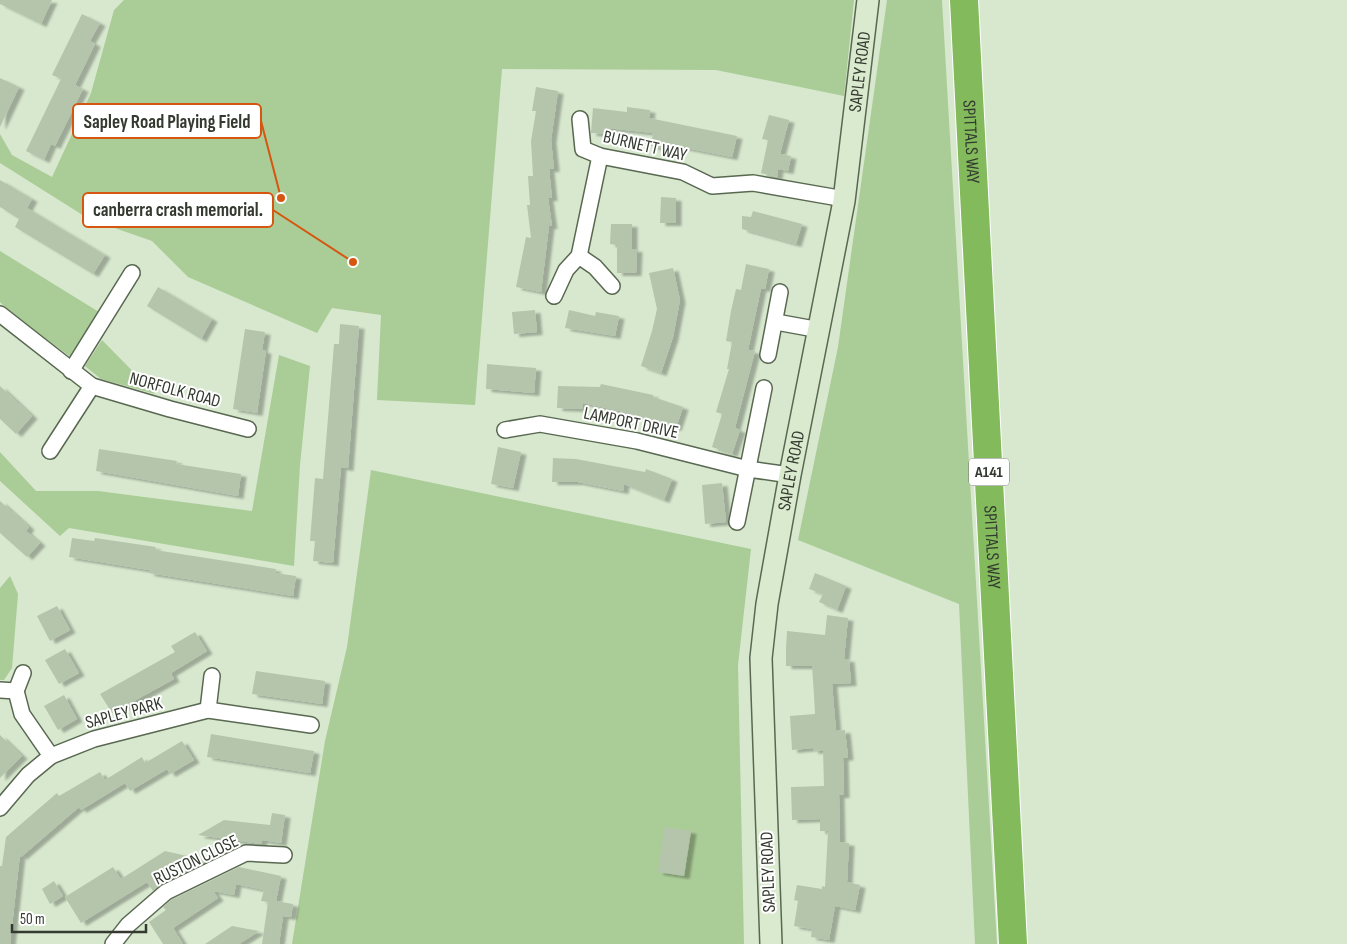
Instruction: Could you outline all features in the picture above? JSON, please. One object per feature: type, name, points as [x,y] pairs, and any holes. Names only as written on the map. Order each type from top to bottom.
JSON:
[{"type":"highway","name":"SPITTALS WAY","points":[[964,0],[1013,944]]},
{"type":"street","name":"SAPLEY ROAD","points":[[771,944],[761,658],[767,604],[790,475],[844,201],[868,0]]},
{"type":"street","name":"BURNETT WAY","points":[[580,119],[584,149],[600,156],[683,172],[712,186],[753,183],[833,197],[844,201]]},
{"type":"street","points":[[554,296],[566,270],[579,256],[600,156]]},
{"type":"street","points":[[579,256],[595,267],[612,286]]},
{"type":"street","points":[[71,371],[132,274]]},
{"type":"street","points":[[768,354],[776,322],[780,292]]},
{"type":"street","name":"NORFOLK ROAD","points":[[0,314],[92,386],[248,429]]},
{"type":"street","points":[[776,322],[820,330]]},
{"type":"street","points":[[50,451],[92,386]]},
{"type":"street","points":[[737,522],[764,388]]},
{"type":"street","name":"LAMPORT DRIVE","points":[[505,430],[540,424],[637,441],[748,469],[790,475]]},
{"type":"street","points":[[23,673],[16,691],[22,714],[51,756]]},
{"type":"street","points":[[208,710],[212,676]]},
{"type":"street","points":[[0,690],[16,691]]},
{"type":"street","name":"SAPLEY PARK","points":[[0,808],[28,775],[51,756],[94,739],[208,710],[311,725]]},
{"type":"street","name":"RUSTON CLOSE","points":[[113,944],[128,925],[166,892],[246,853],[284,855]]},
{"type":"green space","points":[[124,0],[854,0],[844,96],[716,70],[502,69],[475,405],[377,400],[381,315],[332,308],[317,333],[188,277],[152,241],[89,219],[0,163],[0,134],[12,155],[52,177],[91,93],[114,10]]},
{"type":"green space","points":[[887,0],[942,0],[997,944],[975,944],[959,604],[798,540],[838,347]]},
{"type":"green space","points":[[0,251],[99,312],[72,358],[12,314],[0,302]]},
{"type":"green space","points":[[102,340],[155,394],[101,379],[85,366]]},
{"type":"green space","points":[[279,355],[310,366],[300,465],[294,566],[69,528],[60,536],[0,481],[0,452],[36,491],[98,491],[252,511]]},
{"type":"green space","points":[[371,470],[751,549],[738,665],[744,944],[292,944],[325,741],[347,647]]},
{"type":"green space","points":[[10,576],[18,594],[12,668],[4,680],[0,680],[0,588]]},
{"type":"building","points":[[0,0],[52,0],[41,24],[0,4]]},
{"type":"building","points":[[82,14],[100,23],[90,41],[95,44],[75,85],[83,89],[55,146],[51,144],[44,160],[26,151],[61,79],[52,75]]},
{"type":"building","points":[[0,78],[19,87],[0,127]]},
{"type":"building","points":[[536,87],[558,91],[551,140],[554,169],[549,169],[552,198],[548,198],[552,226],[549,226],[541,292],[516,287],[526,237],[531,238],[527,205],[530,205],[528,176],[533,176],[531,141],[536,111],[532,111]]},
{"type":"building","points":[[627,107],[650,110],[649,118],[737,136],[732,157],[666,144],[665,149],[651,146],[653,133],[607,128],[606,134],[591,133],[593,108],[627,112]]},
{"type":"building","points":[[769,115],[789,120],[780,154],[791,156],[788,171],[778,169],[777,177],[761,173],[768,140],[762,139]]},
{"type":"building","points":[[0,180],[32,199],[27,208],[105,255],[93,274],[15,227],[19,219],[0,207]]},
{"type":"building","points":[[661,197],[676,198],[676,223],[660,223]]},
{"type":"building","points":[[753,211],[802,224],[796,244],[742,229],[742,216],[751,217]]},
{"type":"building","points":[[611,224],[632,224],[632,249],[637,249],[636,273],[617,273],[617,245],[610,244]]},
{"type":"building","points":[[746,264],[769,269],[765,289],[761,288],[748,350],[755,351],[735,428],[740,430],[732,454],[712,447],[722,414],[716,412],[729,369],[727,369],[732,342],[726,341],[731,311],[736,289],[741,290]]},
{"type":"building","points":[[673,268],[680,300],[673,337],[661,373],[641,366],[657,309],[649,273]]},
{"type":"building","points":[[158,287],[212,319],[201,339],[147,306]]},
{"type":"building","points":[[535,310],[537,332],[514,334],[512,312]]},
{"type":"building","points":[[569,310],[595,316],[596,312],[619,316],[615,336],[565,328]]},
{"type":"building","points":[[340,324],[359,326],[348,468],[341,467],[333,563],[313,561],[315,541],[310,541],[315,478],[323,479],[334,344],[339,344]]},
{"type":"building","points":[[245,329],[265,332],[262,350],[266,351],[257,413],[233,409]]},
{"type":"building","points":[[487,364],[536,368],[534,393],[486,389]]},
{"type":"building","points":[[601,384],[653,395],[653,397],[683,407],[676,428],[629,413],[583,403],[583,409],[557,408],[558,386],[600,387]]},
{"type":"building","points":[[0,386],[32,416],[16,434],[0,419]]},
{"type":"building","points":[[498,447],[521,452],[513,488],[491,484]]},
{"type":"building","points":[[99,449],[177,461],[176,464],[241,474],[238,496],[96,471]]},
{"type":"building","points":[[553,458],[576,459],[645,472],[646,469],[672,479],[664,500],[624,484],[623,491],[578,482],[552,482]]},
{"type":"building","points":[[722,483],[726,522],[705,524],[702,485]]},
{"type":"building","points":[[0,501],[29,527],[26,531],[40,543],[27,557],[0,533]]},
{"type":"building","points":[[72,538],[94,541],[95,538],[156,547],[155,550],[276,569],[275,573],[296,576],[293,596],[149,573],[149,570],[69,557]]},
{"type":"building","points":[[815,573],[846,586],[837,610],[819,602],[823,594],[809,589]]},
{"type":"building","points":[[57,606],[70,630],[50,641],[37,616]]},
{"type":"building","points":[[827,615],[848,618],[844,659],[849,659],[851,683],[832,684],[836,731],[845,730],[848,757],[843,758],[844,795],[839,795],[840,842],[849,843],[847,882],[860,885],[855,910],[835,906],[829,940],[811,937],[812,929],[794,926],[798,901],[794,900],[797,885],[822,889],[822,886],[825,887],[828,831],[820,831],[820,819],[792,820],[791,787],[824,786],[823,750],[813,751],[813,748],[792,750],[790,716],[815,714],[812,666],[786,666],[787,631],[825,635]]},
{"type":"building","points":[[195,632],[207,651],[171,673],[174,679],[112,713],[100,694],[175,652],[171,646]]},
{"type":"building","points":[[65,649],[79,673],[59,684],[45,660]]},
{"type":"building","points":[[256,671],[325,681],[322,704],[252,694]]},
{"type":"building","points":[[64,695],[77,719],[58,730],[44,706]]},
{"type":"building","points":[[211,734],[314,751],[310,773],[207,757]]},
{"type":"building","points":[[0,735],[22,756],[0,778]]},
{"type":"building","points":[[182,741],[194,760],[170,774],[167,769],[130,791],[125,783],[81,810],[79,807],[21,857],[20,854],[10,944],[0,944],[0,866],[2,866],[6,837],[57,793],[59,796],[100,772],[105,780],[142,757],[145,763]]},
{"type":"building","points":[[272,813],[285,815],[281,843],[262,840],[261,844],[198,835],[224,820],[270,825]]},
{"type":"building","points":[[664,827],[691,831],[684,876],[658,872]]},
{"type":"building","points":[[165,851],[209,861],[162,884],[153,891],[147,882],[81,923],[65,897],[113,867],[121,879]]},
{"type":"building","points":[[239,867],[281,876],[276,901],[293,904],[291,917],[283,916],[279,944],[262,944],[268,902],[261,901],[264,890],[236,884],[234,895],[213,891],[218,898],[173,928],[183,944],[163,944],[149,922],[166,910],[163,907],[171,900]]},
{"type":"building","points":[[54,881],[63,896],[50,904],[42,889]]},
{"type":"building","points":[[232,926],[259,931],[239,944],[205,944]]},
{"type":"place","name":"Sapley Road Playing Field","points":[[281,198]]},
{"type":"place","name":"canberra crash memorial.","points":[[353,262]]}]
